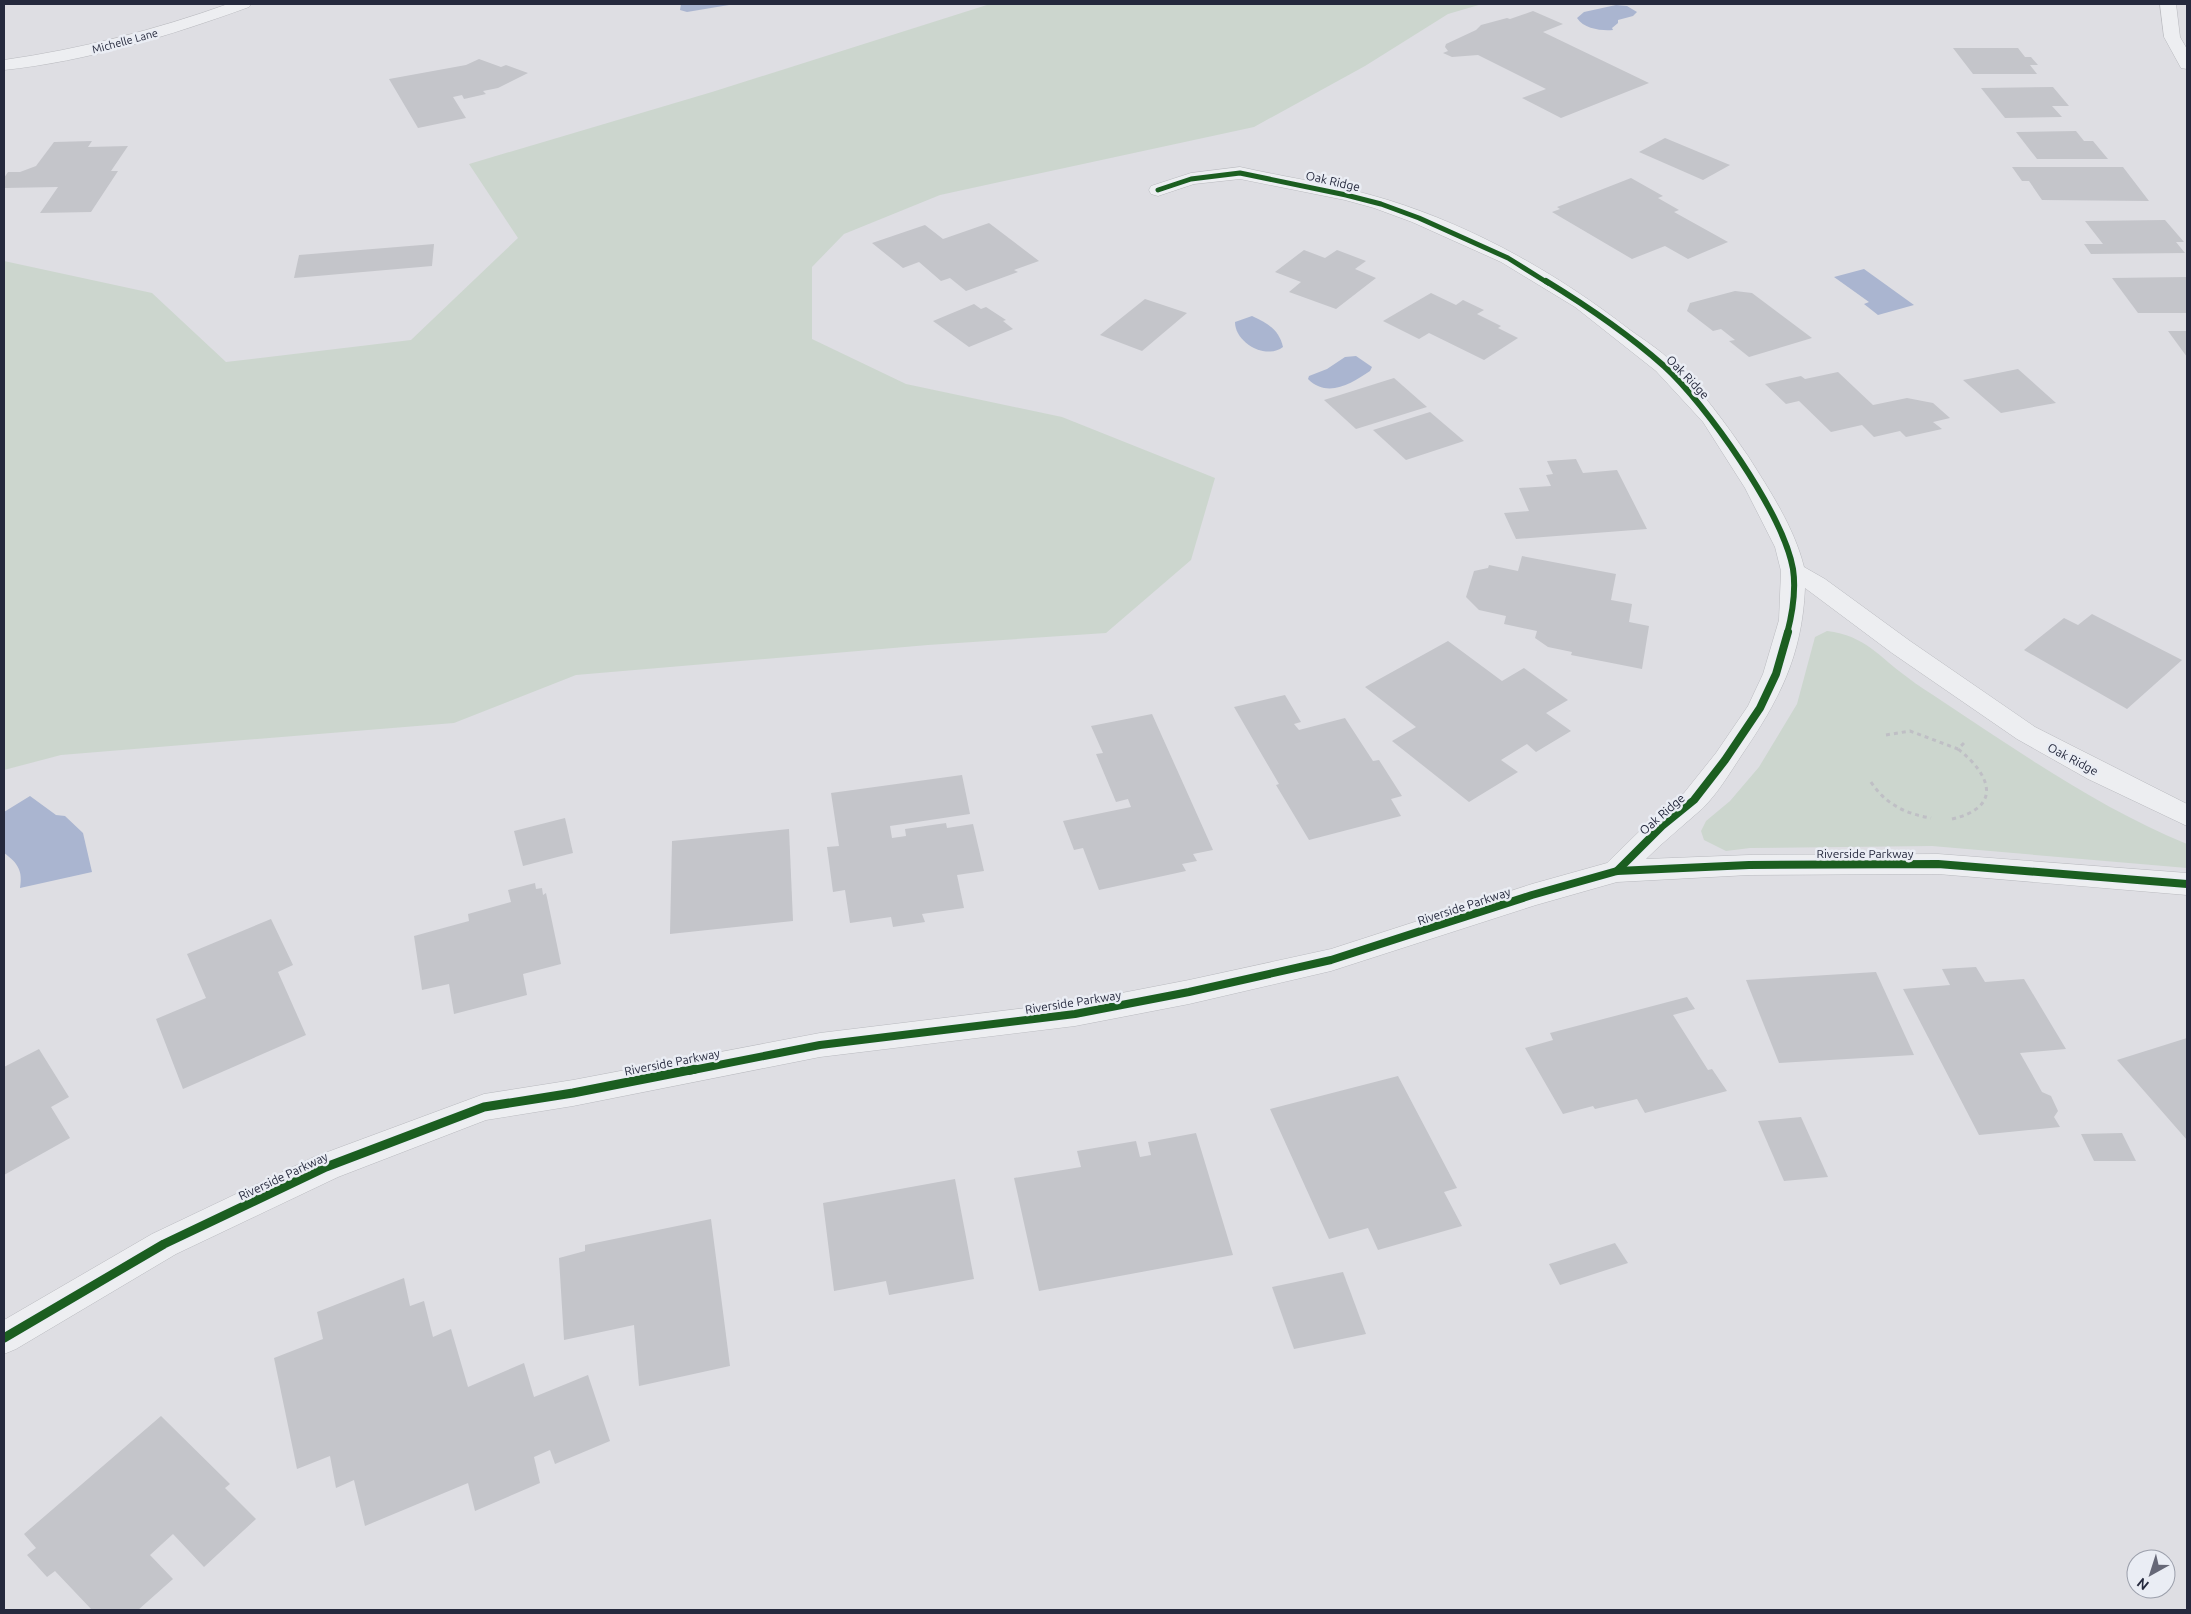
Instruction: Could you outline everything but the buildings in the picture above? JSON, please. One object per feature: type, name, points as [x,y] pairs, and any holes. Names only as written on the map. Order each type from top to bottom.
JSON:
[{"type":"street","name":"Michelle Lane","points":[[4,65],[43,60],[116,45],[243,4]]},
{"type":"street","points":[[2168,4],[2172,37],[2187,64]]},
{"type":"street","name":"Oak Ridge","points":[[1158,190],[1191,179],[1240,173],[1381,204],[1465,238],[1516,263],[1582,303],[1664,366],[1711,418],[1757,488],[1787,547],[1793,571],[1791,620],[1780,667],[1760,708],[1694,800],[1662,826],[1617,871]]},
{"type":"street","name":"Oak Ridge","points":[[1793,571],[1816,584],[2026,734],[2187,816]]},
{"type":"street","name":"Riverside Parkway","points":[[4,1338],[173,1240],[326,1167],[484,1107],[573,1093],[820,1045],[1075,1014],[1189,992],[1331,960],[1532,895],[1617,871],[1749,864],[1938,864],[2187,884]]},
{"type":"path","points":[[1958,749],[1999,716]]},
{"type":"path","points":[[1886,735],[1910,731],[1933,738],[1958,749],[1972,758],[1984,774],[1988,791],[1982,807],[1964,818],[1946,820]]},
{"type":"path","points":[[1870,782],[1876,793],[1898,808],[1923,817],[1937,819]]},
{"type":"shaded area","points":[[990,4],[1482,4],[1448,14],[1365,66],[1254,127],[940,195],[844,234],[812,267],[812,339],[906,384],[1062,417],[1215,478],[1191,560],[1106,633],[928,645],[576,675],[454,723],[61,755],[4,770],[4,261],[152,293],[226,362],[411,340],[518,238],[469,164],[712,92]]},
{"type":"shaded area","points":[[1827,631],[1852,637],[1862,642],[1916,683],[2061,778],[2123,814],[2187,844],[2187,868],[1932,846],[1750,848],[1726,851],[1704,840],[1701,831],[1706,821],[1730,801],[1759,767],[1797,704],[1815,637]]},
{"type":"water","points":[[681,4],[735,4],[687,12],[680,10]]},
{"type":"water","points":[[1616,5],[1627,6],[1637,12],[1633,16],[1618,20],[1618,23],[1612,28],[1613,30],[1599,30],[1589,27],[1577,18],[1584,12]]},
{"type":"water","points":[[1864,269],[1914,305],[1878,315],[1864,304],[1869,302],[1834,277]]},
{"type":"water","points":[[1252,316],[1263,321],[1276,332],[1283,347],[1276,351],[1268,352],[1253,347],[1240,337],[1236,330],[1235,322]]},
{"type":"water","points":[[1356,356],[1372,367],[1370,371],[1348,384],[1340,387],[1324,388],[1308,379],[1309,376],[1327,369],[1345,357]]},
{"type":"water","points":[[30,796],[56,815],[65,816],[83,833],[92,872],[20,888],[20,872],[13,860],[4,853],[4,812]]},
{"type":"cycle path","points":[[1158,190],[1191,179],[1240,173],[1346,195],[1381,204],[1419,218],[1508,258],[1582,303],[1664,366],[1711,418],[1757,488],[1787,547],[1793,571],[1791,620],[1776,674],[1760,708],[1725,760],[1694,800],[1662,826],[1617,871]]},
{"type":"cycle path","points":[[4,1338],[164,1244],[326,1167],[484,1107],[573,1093],[820,1045],[1075,1014],[1189,992],[1331,960],[1532,895],[1617,871],[1749,865],[1938,864],[2187,884]]}]
